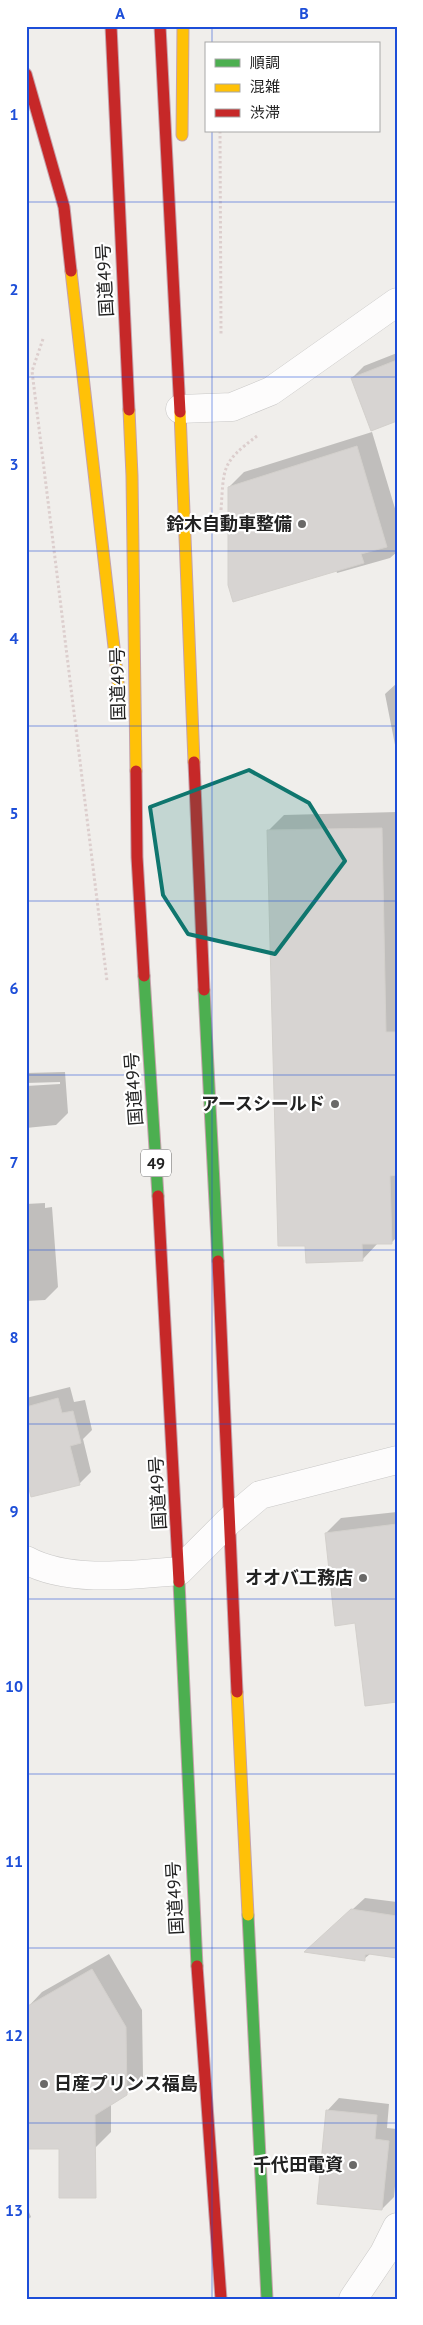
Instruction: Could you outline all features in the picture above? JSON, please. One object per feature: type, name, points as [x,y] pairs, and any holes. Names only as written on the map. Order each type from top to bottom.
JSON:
[{"type":"highway","name":"国道49号","points":[[111,26],[132,476],[138,856],[179,1571],[181,1671],[198,1988],[221,2299]]},
{"type":"highway","points":[[160,26],[180,409],[198,859],[225,1406],[228,1522],[267,2299]]},
{"type":"highway","points":[[182,144],[183,26]]},
{"type":"highway","points":[[26,74],[64,206],[120,700]]},
{"type":"highway","points":[[180,409],[182,213]]},
{"type":"highway","points":[[124,730],[138,856]]},
{"type":"street","points":[[180,409],[232,407],[271,391],[397,302]]},
{"type":"street","points":[[26,1560],[41,1568],[77,1574],[132,1574],[179,1571],[228,1522],[260,1495],[397,1460]]},
{"type":"street","points":[[353,2299],[384,2254],[397,2227]]},
{"type":"path","points":[[220,132],[221,335]]},
{"type":"path","points":[[45,331],[32,371],[108,988]]},
{"type":"path","points":[[220,518],[224,469],[236,452],[260,435]]},
{"type":"highlighted area","points":[[249,770],[309,803],[345,861],[275,954],[188,934],[163,895],[150,807]]},
{"type":"building","points":[[397,360],[397,421],[371,431],[351,378]]},
{"type":"building","points":[[357,446],[387,547],[361,554],[364,563],[233,602],[228,585],[228,487]]},
{"type":"building","name":"アースシールド","points":[[382,828],[386,1032],[397,1032],[397,1175],[390,1176],[392,1244],[362,1244],[363,1261],[306,1263],[305,1246],[278,1246],[267,830]]},
{"type":"building","points":[[58,1398],[62,1413],[73,1411],[81,1443],[70,1446],[80,1485],[31,1497],[26,1477],[26,1407]]},
{"type":"building","name":"オオバ工務店","points":[[397,1524],[397,1702],[365,1706],[355,1623],[335,1626],[325,1533]]},
{"type":"building","points":[[351,1909],[397,1916],[397,1958],[369,1954],[365,1955],[365,1961],[304,1952]]},
{"type":"building","points":[[92,1969],[126,2027],[127,2095],[95,2115],[96,2198],[59,2198],[59,2149],[26,2149],[26,2007]]},
{"type":"building","name":"千代田電資","points":[[326,2110],[377,2115],[375,2139],[389,2141],[382,2210],[317,2204]]},
{"type":"traffic: fast","points":[[144,976],[158,1196]]},
{"type":"traffic: fast","points":[[204,990],[218,1261]]},
{"type":"traffic: fast","points":[[179,1582],[197,1966]]},
{"type":"traffic: fast","points":[[248,1915],[267,2299]]},
{"type":"traffic: slow","points":[[182,135],[183,26]]},
{"type":"traffic: slow","points":[[71,271],[119,691]]},
{"type":"traffic: slow","points":[[129,410],[132,476],[136,771]]},
{"type":"traffic: slow","points":[[180,412],[194,762]]},
{"type":"traffic: slow","points":[[237,1692],[248,1915]]},
{"type":"traffic: jam","points":[[111,26],[129,410]]},
{"type":"traffic: jam","points":[[160,26],[180,412]]},
{"type":"traffic: jam","points":[[26,74],[64,207],[71,271]]},
{"type":"traffic: jam","points":[[194,762],[204,990]]},
{"type":"traffic: jam","points":[[136,771],[137,857],[144,976]]},
{"type":"traffic: jam","points":[[158,1196],[179,1582]]},
{"type":"traffic: jam","points":[[218,1261],[237,1692]]},
{"type":"traffic: jam","points":[[197,1966],[221,2299]]},
{"type":"place","name":"鈴木自動車整備","points":[[302,524]]},
{"type":"place","name":"アースシールド","points":[[335,1104]]},
{"type":"place","name":"オオバ工務店","points":[[363,1578]]},
{"type":"place","name":"日産プリンス福島","points":[[44,2084]]},
{"type":"place","name":"千代田電資","points":[[353,2165]]}]
